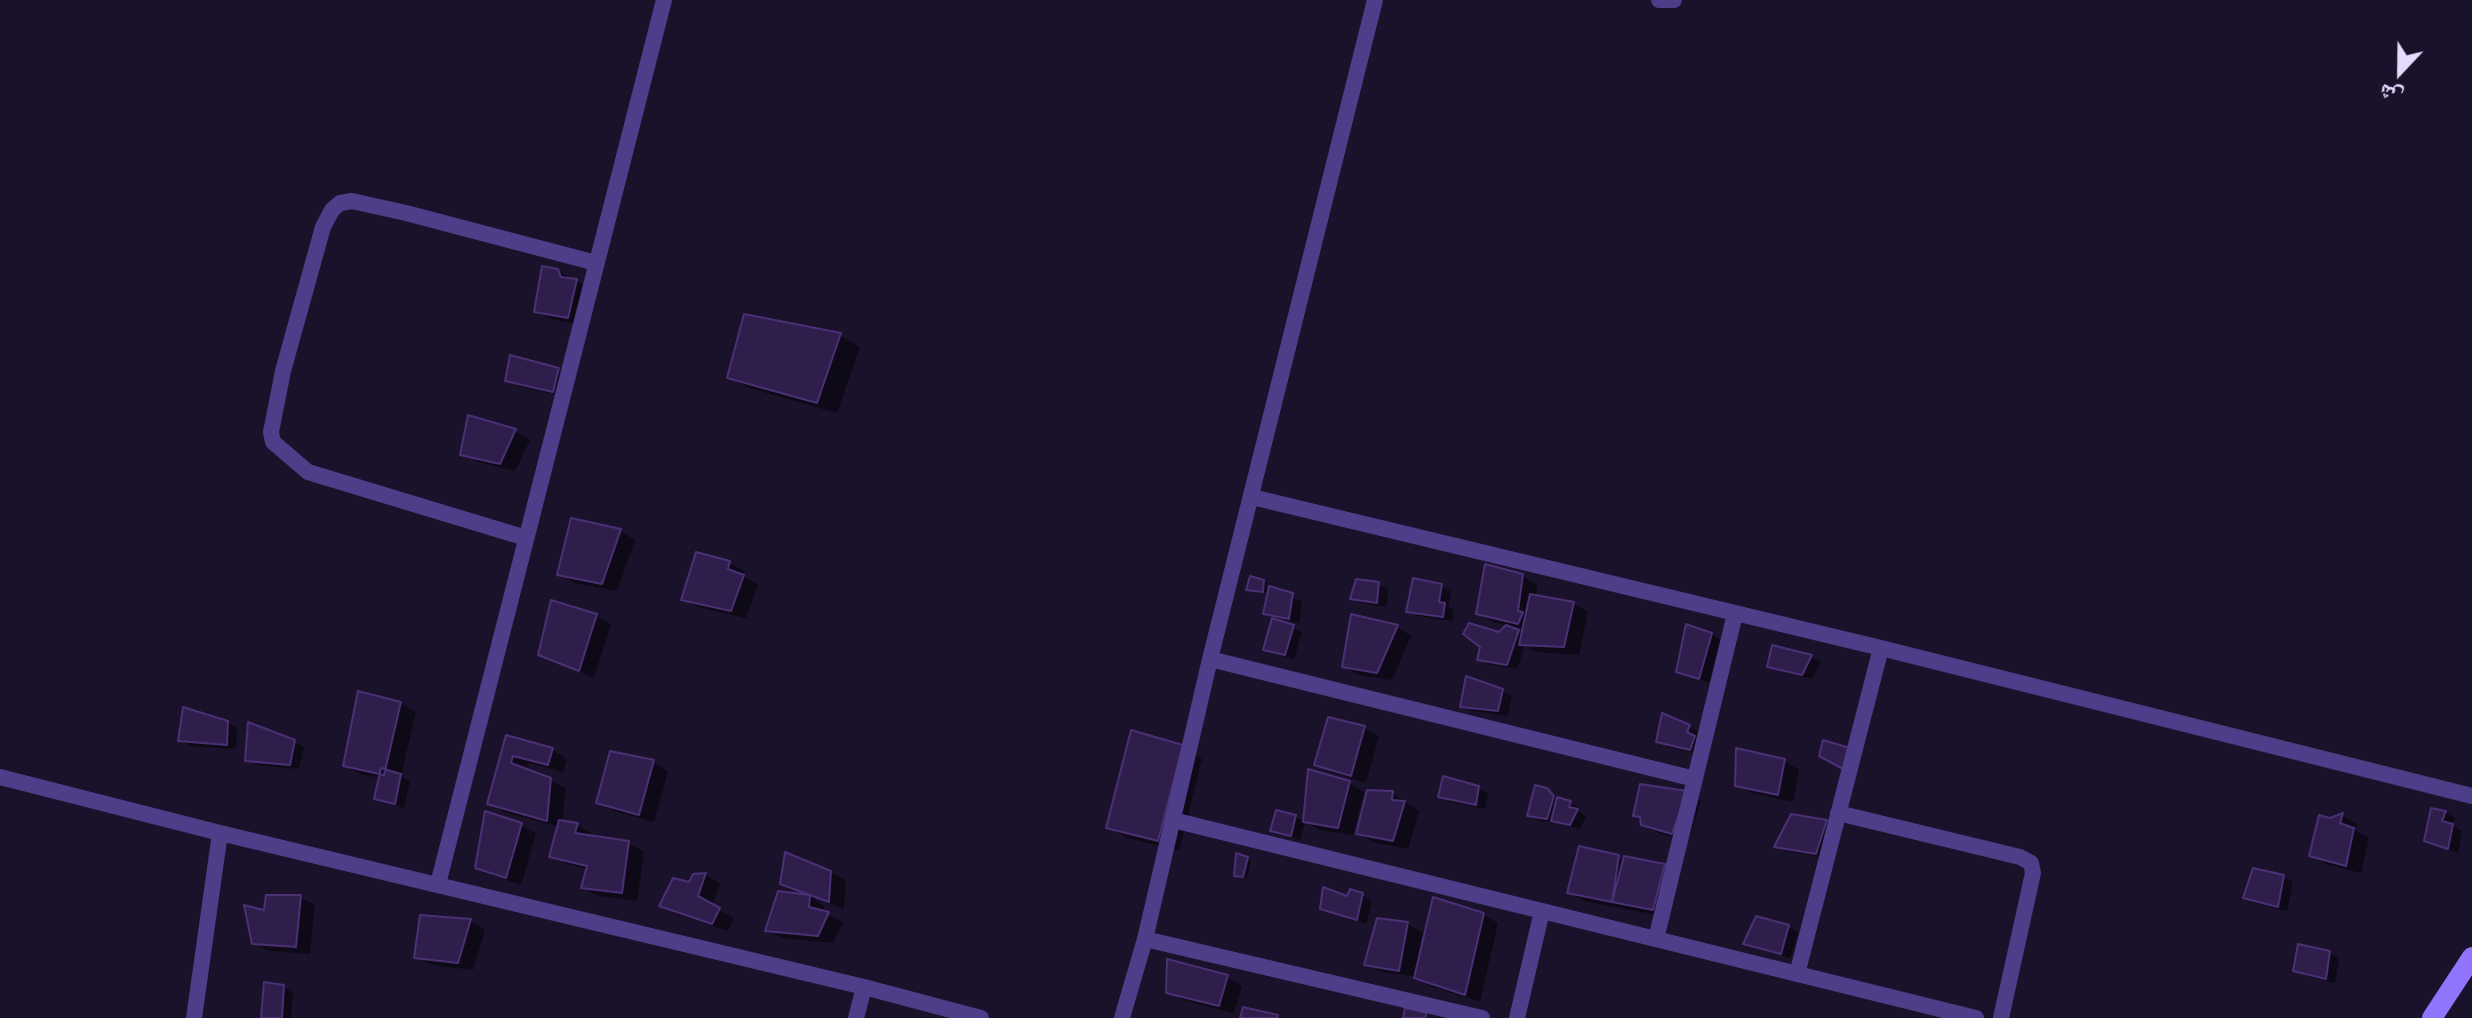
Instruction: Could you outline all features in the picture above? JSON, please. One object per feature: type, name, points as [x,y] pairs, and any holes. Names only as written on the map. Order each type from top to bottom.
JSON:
[{"type":"street","points":[[438,884],[664,0]]},
{"type":"street","points":[[1122,1018],[1145,939],[1210,659],[1375,0]]},
{"type":"street","points":[[1659,0],[1674,0]]},
{"type":"street","points":[[526,538],[308,472],[273,442],[271,432],[283,371],[323,227],[332,210],[340,203],[352,201],[406,213],[596,263]]},
{"type":"street","points":[[1252,497],[1881,648],[2472,796]]},
{"type":"street","points":[[1656,939],[1735,614]]},
{"type":"street","points":[[1797,974],[1881,648]]},
{"type":"street","points":[[1210,659],[1695,779]]},
{"type":"street","points":[[0,777],[981,1018]]},
{"type":"street","points":[[1838,813],[2020,857],[2031,863],[2033,873],[2001,1018]]},
{"type":"street","points":[[1173,820],[1976,1018]]},
{"type":"street","points":[[194,1018],[220,833]]},
{"type":"street","points":[[1517,1018],[1542,911]]},
{"type":"street","points":[[1145,939],[1482,1018]]},
{"type":"street","points":[[2432,1018],[2472,957]]},
{"type":"street","points":[[856,1018],[864,987]]},
{"type":"building","points":[[542,266],[558,269],[561,277],[577,279],[568,318],[534,312]]},
{"type":"building","points":[[744,314],[841,333],[817,403],[727,378]]},
{"type":"building","points":[[510,355],[559,368],[553,392],[505,381]]},
{"type":"building","points":[[468,415],[516,429],[500,464],[460,455]]},
{"type":"building","points":[[571,518],[621,529],[602,584],[557,575]]},
{"type":"building","points":[[696,552],[730,561],[728,569],[744,575],[731,611],[681,600]]},
{"type":"building","points":[[1485,564],[1523,574],[1518,611],[1523,612],[1518,624],[1476,614]]},
{"type":"building","points":[[1250,576],[1264,580],[1263,592],[1246,590]]},
{"type":"building","points":[[1413,578],[1442,584],[1439,602],[1445,603],[1443,617],[1406,612]]},
{"type":"building","points":[[1356,579],[1379,582],[1377,603],[1350,599]]},
{"type":"building","points":[[1269,586],[1293,593],[1289,619],[1263,614]]},
{"type":"building","points":[[1530,594],[1574,602],[1564,647],[1519,645]]},
{"type":"building","points":[[551,600],[597,614],[579,671],[538,655]]},
{"type":"building","points":[[1351,614],[1398,625],[1377,673],[1342,667]]},
{"type":"building","points":[[1272,618],[1294,625],[1285,655],[1263,650]]},
{"type":"building","points":[[1469,623],[1499,632],[1506,625],[1519,630],[1507,665],[1477,660],[1480,647],[1463,634]]},
{"type":"building","points":[[1686,624],[1712,633],[1699,679],[1676,672]]},
{"type":"building","points":[[1772,645],[1812,655],[1802,675],[1767,667]]},
{"type":"building","points":[[1466,676],[1503,689],[1498,711],[1460,707]]},
{"type":"building","points":[[358,691],[401,702],[384,775],[343,766]]},
{"type":"building","points":[[183,707],[228,721],[227,745],[178,741]]},
{"type":"building","points":[[1662,713],[1690,725],[1687,732],[1695,736],[1690,750],[1656,742]]},
{"type":"building","points":[[1328,717],[1365,726],[1351,776],[1314,765]]},
{"type":"building","points":[[248,722],[295,740],[290,765],[245,761]]},
{"type":"building","points":[[1131,730],[1183,745],[1158,841],[1106,828]]},
{"type":"building","points":[[506,735],[553,748],[548,765],[513,756],[511,763],[551,778],[547,821],[487,804]]},
{"type":"building","points":[[1823,740],[1850,748],[1843,769],[1819,756]]},
{"type":"building","points":[[1736,748],[1785,759],[1778,795],[1735,786]]},
{"type":"building","points":[[610,751],[654,760],[639,815],[596,803]]},
{"type":"building","points":[[381,768],[401,774],[395,804],[374,799]]},
{"type":"building","points":[[1308,769],[1350,781],[1338,828],[1303,822]]},
{"type":"building","points":[[1443,776],[1479,786],[1476,805],[1438,797]]},
{"type":"building","points":[[1640,784],[1687,791],[1672,834],[1641,825],[1640,817],[1633,816]]},
{"type":"building","points":[[1535,785],[1547,788],[1554,796],[1547,819],[1527,816]]},
{"type":"building","points":[[1367,790],[1393,791],[1392,800],[1405,801],[1393,841],[1356,834]]},
{"type":"building","points":[[1557,797],[1571,801],[1569,807],[1578,809],[1570,825],[1551,821]]},
{"type":"building","points":[[2431,808],[2446,811],[2442,821],[2453,824],[2448,849],[2424,841]]},
{"type":"building","points":[[1276,810],[1296,815],[1291,836],[1270,831]]},
{"type":"building","points":[[485,811],[522,823],[506,878],[475,868]]},
{"type":"building","points":[[2343,813],[2340,823],[2354,828],[2346,866],[2309,856],[2319,815],[2330,818]]},
{"type":"building","points":[[1791,814],[1827,820],[1816,854],[1774,847]]},
{"type":"building","points":[[559,820],[578,823],[575,833],[629,841],[622,893],[581,888],[587,866],[549,857]]},
{"type":"building","points":[[1579,846],[1619,855],[1612,902],[1567,893]]},
{"type":"building","points":[[785,852],[831,871],[829,902],[780,884]]},
{"type":"building","points":[[1236,853],[1248,857],[1243,877],[1234,876]]},
{"type":"building","points":[[1624,856],[1665,864],[1653,910],[1612,902]]},
{"type":"building","points":[[2253,868],[2284,875],[2278,907],[2243,898]]},
{"type":"building","points":[[706,873],[698,896],[720,908],[712,924],[659,906],[673,878],[689,882],[693,874]]},
{"type":"building","points":[[1323,887],[1347,896],[1350,889],[1363,893],[1357,920],[1320,909]]},
{"type":"building","points":[[778,891],[810,895],[809,907],[829,912],[818,936],[765,931]]},
{"type":"building","points":[[266,895],[301,895],[296,947],[252,944],[244,905],[264,910]]},
{"type":"building","points":[[1433,897],[1484,913],[1465,995],[1414,978]]},
{"type":"building","points":[[420,915],[471,919],[458,963],[414,958]]},
{"type":"building","points":[[1756,916],[1789,925],[1781,954],[1743,944]]},
{"type":"building","points":[[1377,918],[1408,922],[1399,971],[1364,965]]},
{"type":"building","points":[[2298,944],[2330,951],[2326,979],[2293,971]]},
{"type":"building","points":[[1167,959],[1228,975],[1219,1006],[1166,993]]},
{"type":"building","points":[[264,982],[284,985],[282,1018],[261,1018]]},
{"type":"building","points":[[1243,1007],[1278,1015],[1277,1018],[1240,1018]]},
{"type":"building","points":[[1405,1008],[1427,1013],[1425,1018],[1403,1018]]}]
